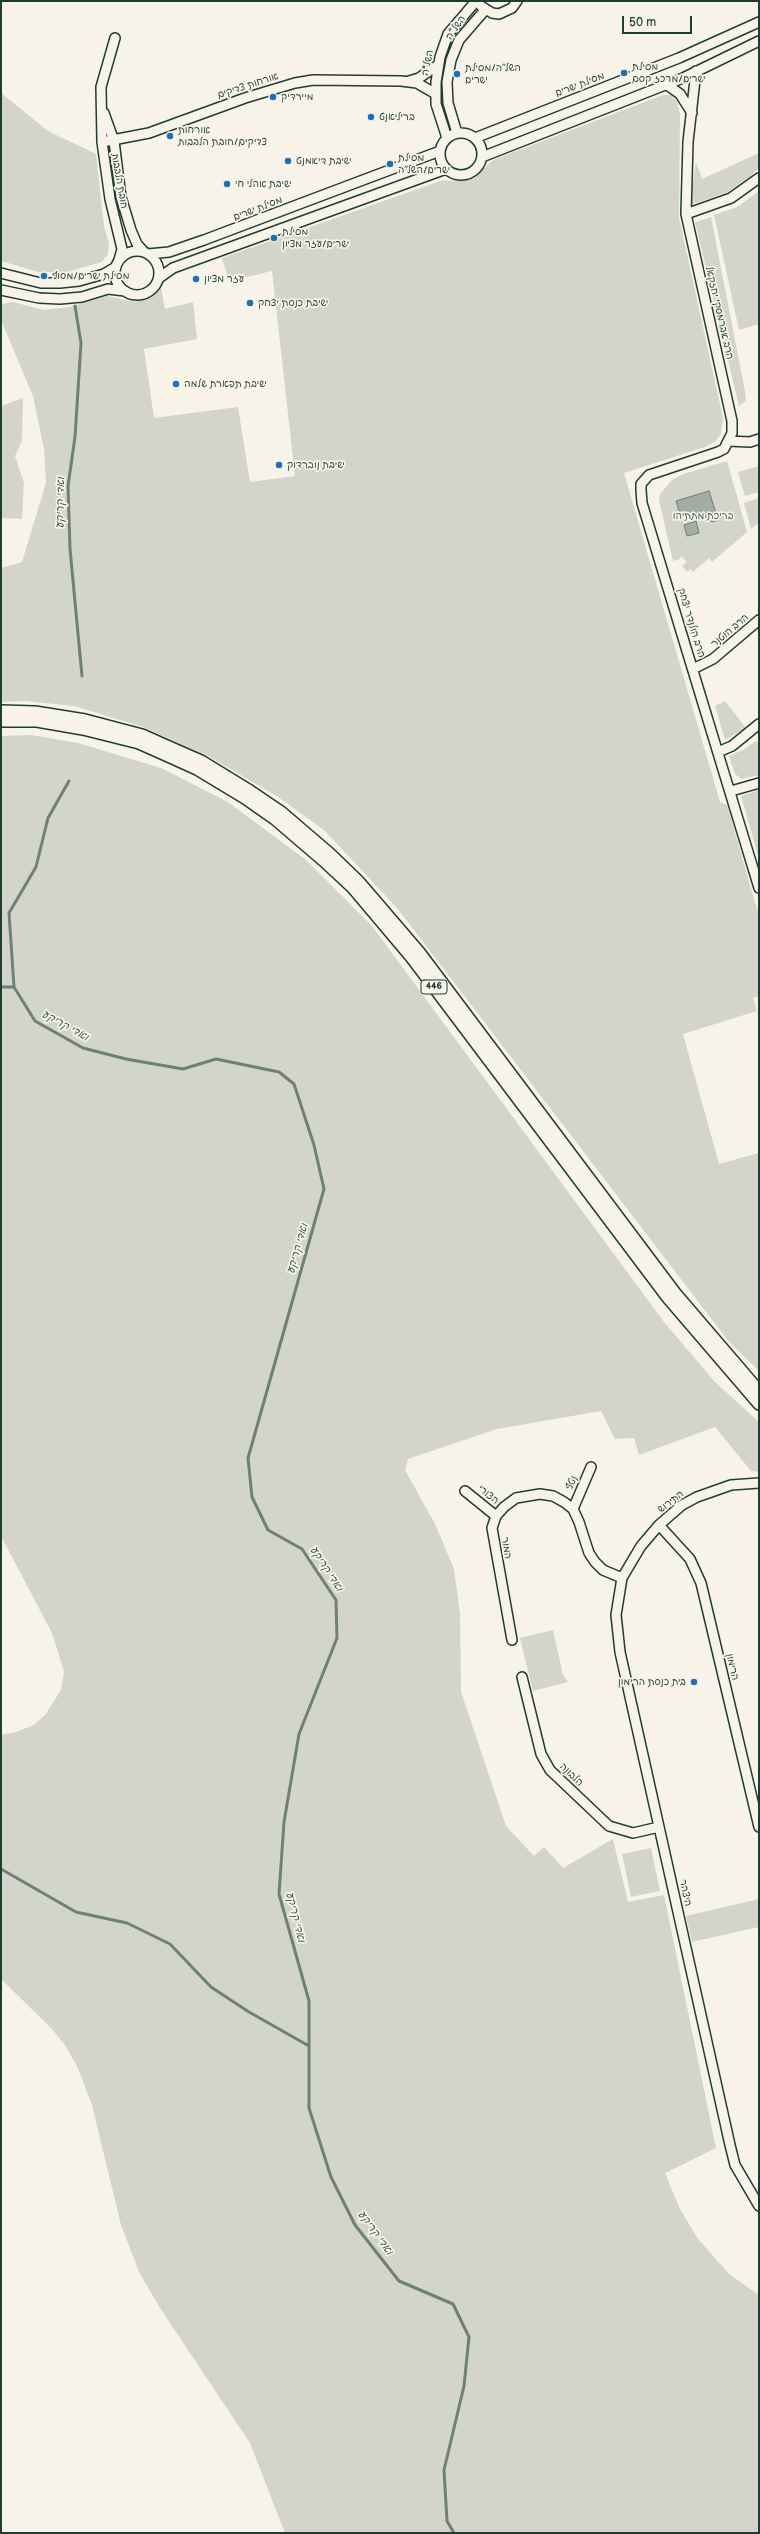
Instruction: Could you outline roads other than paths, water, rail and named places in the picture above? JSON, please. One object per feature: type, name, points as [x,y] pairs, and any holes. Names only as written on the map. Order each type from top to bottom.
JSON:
[{"type":"main road","name":"446","points":[[1,711],[35,712],[85,720],[142,735],[201,761],[245,787],[280,812],[330,854],[359,882],[419,952],[675,1293],[759,1391]]},
{"type":"main road","name":"446","points":[[1,722],[37,721],[71,726],[139,743],[197,769],[245,798],[275,819],[324,861],[353,888],[412,958],[668,1298],[759,1404]]},
{"type":"street","points":[[477,1],[485,10],[492,13],[506,12],[517,1]]},
{"type":"street","name":"השל\"ה","points":[[447,138],[438,114],[436,94],[438,65],[448,34],[477,1]]},
{"type":"street","name":"השל”ה","points":[[457,133],[448,103],[447,82],[451,60],[459,40],[485,10]]},
{"type":"street","name":"מסילת ישרים","points":[[475,138],[679,58],[759,22]]},
{"type":"street","name":"חובת הלבבות","points":[[115,38],[101,87],[101,105],[102,142],[110,199],[122,248],[118,264]]},
{"type":"street","points":[[482,157],[666,84],[759,41]]},
{"type":"street","points":[[406,82],[419,78],[438,65]]},
{"type":"street","name":"הרב אברמסקי יחזקאל","points":[[696,71],[685,187],[686,214],[732,421],[732,433],[728,441]]},
{"type":"street","name":"אורחות צדיקים","points":[[102,142],[114,141],[149,133],[292,83],[313,80],[406,82]]},
{"type":"street","points":[[406,82],[417,83],[436,94]]},
{"type":"street","points":[[666,84],[680,94],[692,113]]},
{"type":"street","name":"חובת הלבבות","points":[[101,105],[114,141],[121,197],[131,230],[137,244],[146,253]]},
{"type":"street","points":[[457,133],[464,133],[475,138],[481,146],[482,157],[477,168],[468,174],[456,174],[446,169],[441,161],[440,151],[447,138],[457,133]]},
{"type":"street","name":"מסילת ישרים","points":[[146,253],[169,252],[204,240],[440,151]]},
{"type":"street","points":[[1,290],[39,298],[60,299],[82,297],[108,290],[125,291],[138,295],[145,294],[156,285],[159,278],[173,268],[446,169]]},
{"type":"street","points":[[686,214],[731,198],[759,178]]},
{"type":"street","points":[[1,273],[41,283],[79,281],[104,274],[118,264],[130,252],[146,253],[157,264],[159,278]]},
{"type":"street","points":[[118,264],[117,280],[125,291]]},
{"type":"street","points":[[728,441],[750,442],[759,439]]},
{"type":"street","name":"הרב הולנדר יצחק","points":[[728,441],[724,449],[710,456],[659,470],[648,475],[641,484],[642,503],[759,888]]},
{"type":"street","name":"הרב הוטנר","points":[[693,669],[713,659],[759,620]]},
{"type":"street","points":[[718,752],[732,746],[759,724]]},
{"type":"street","points":[[730,791],[759,783]]},
{"type":"street","name":"נטף","points":[[572,1509],[591,1467]]},
{"type":"street","name":"התירוש","points":[[622,1578],[641,1546],[659,1525],[682,1505],[697,1497],[731,1485],[759,1483]]},
{"type":"street","name":"הצורי","points":[[465,1492],[496,1516]]},
{"type":"street","points":[[496,1516],[504,1506],[516,1498],[527,1494],[553,1496],[572,1509],[595,1562],[603,1570],[622,1578]]},
{"type":"street","name":"המור","points":[[496,1516],[492,1528],[493,1542],[512,1640]]},
{"type":"street","name":"הרימון","points":[[659,1525],[690,1559],[701,1583],[759,1827]]},
{"type":"street","name":"היצהר","points":[[622,1578],[616,1615],[618,1633],[659,1827],[734,2158],[745,2186],[759,2206]]},
{"type":"street","name":"הלבונה","points":[[522,1677],[541,1754],[550,1770],[609,1826],[633,1833],[659,1827]]},
{"type":"waterway","name":"ואדי קריקע","points":[[75,306],[81,343],[75,437],[68,486],[70,549],[82,676]]},
{"type":"waterway","name":"ואדי קריקע","points":[[69,781],[48,818],[36,867],[9,913],[14,987],[35,1021],[83,1048],[126,1059],[183,1069],[216,1059],[279,1072],[294,1084],[314,1145],[324,1189],[248,1458],[252,1497],[268,1530],[302,1549],[336,1600],[337,1638],[299,1734],[284,1822],[279,1894],[309,2001],[309,2108],[331,2177],[355,2225],[399,2281],[453,2304],[469,2337],[464,2386],[444,2470],[447,2521],[454,2533]]},
{"type":"waterway","points":[[1,987],[14,987]]},
{"type":"waterway","points":[[1,1869],[76,1912],[127,1923],[170,1944],[211,1987],[249,2012],[309,2046]]},
{"type":"place","name":"מסילת ישרים/מרכז קסם","points":[[624,73]]},
{"type":"place","name":"השל״ה/מסילת ישרים","points":[[457,74]]},
{"type":"place","name":"מיירדיק","points":[[273,97]]},
{"type":"place","name":"בריליאנט","points":[[371,117]]},
{"type":"place","name":"אורחות צדיקים/חובת הלבבות","points":[[170,136]]},
{"type":"place","name":"ישיבת דיאמנט","points":[[288,161]]},
{"type":"place","name":"מסילת ישרים/השל״ה","points":[[390,164]]},
{"type":"place","name":"ישיבת אהלי חי","points":[[227,184]]},
{"type":"place","name":"מסילת ישרים/עזר מציון","points":[[274,238]]},
{"type":"place","name":"מסילת ישרים/מסוף","points":[[44,276]]},
{"type":"place","name":"עזר מציון","points":[[196,279]]},
{"type":"place","name":"ישיבת כנסת יצחק","points":[[250,303]]},
{"type":"place","name":"ישיבת תפארת שלמה","points":[[176,384]]},
{"type":"place","name":"ישיבת נוברדוק","points":[[279,465]]},
{"type":"place","name":"בית כנסת הרימון","points":[[694,1682]]},
{"type":"park label","name":"בריכת מתתיהו","points":[[703,516]]}]
